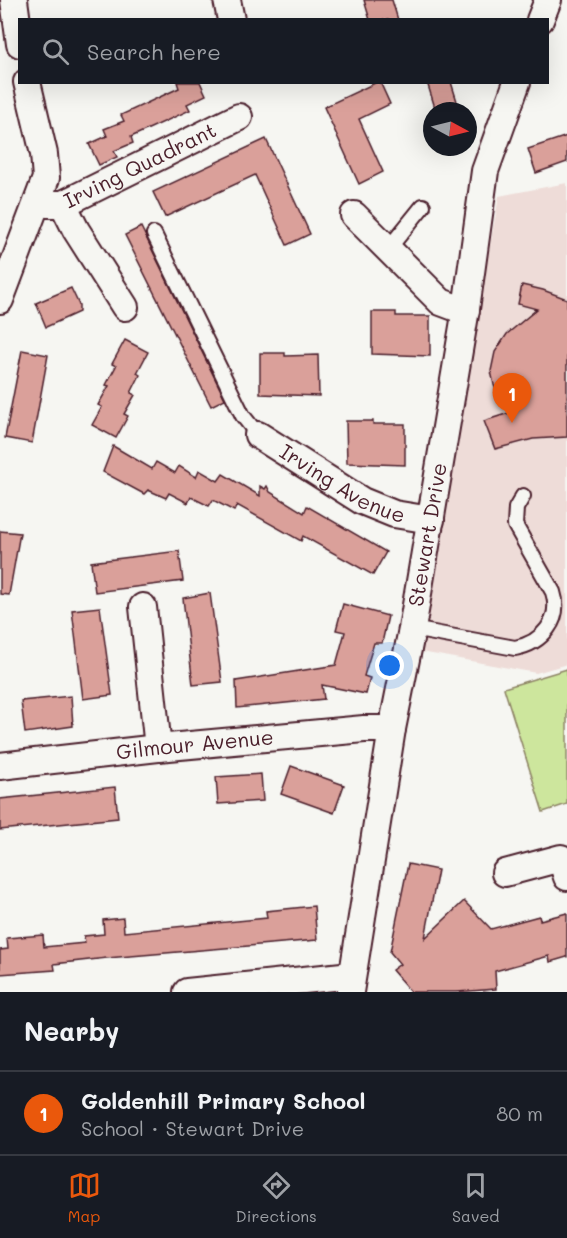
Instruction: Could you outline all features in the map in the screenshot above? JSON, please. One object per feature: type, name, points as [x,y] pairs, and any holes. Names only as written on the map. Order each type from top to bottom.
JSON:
[{"type":"street","points":[[14,0],[18,29]]},
{"type":"street","points":[[227,0],[231,18]]},
{"type":"street","points":[[541,18],[548,0]]},
{"type":"street","points":[[0,300],[44,208],[46,167],[27,84]]},
{"type":"street","name":"Stewart Drive","points":[[351,984],[392,729],[412,629],[466,309],[485,171],[516,84]]},
{"type":"street","name":"Irving Quadrant","points":[[44,208],[240,117]]},
{"type":"street","points":[[44,208],[76,230],[125,307]]},
{"type":"street","points":[[354,215],[441,302],[466,309]]},
{"type":"street","name":"Irving Avenue","points":[[258,435],[362,501],[394,514],[430,520]]},
{"type":"street","points":[[143,607],[158,748]]},
{"type":"street","name":"Gilmour Avenue","points":[[0,766],[158,748],[364,729],[392,729]]},
{"type":"street","points":[[505,873],[565,864]]},
{"type":"street","points":[[187,992],[351,984]]},
{"type":"lane","points":[[389,248],[423,206]]},
{"type":"lane","points":[[154,234],[243,417],[258,435]]},
{"type":"lane","points":[[412,629],[515,648],[536,640],[550,626],[556,613],[553,592],[515,525],[516,508],[523,496]]},
{"type":"shaded area","points":[[567,183],[567,664],[536,673],[416,651],[499,196]]},
{"type":"green space","points":[[567,669],[567,804],[543,812],[504,688]]},
{"type":"building","points":[[364,0],[392,0],[397,18],[369,18]]},
{"type":"building","points":[[178,84],[201,84],[206,95],[187,104],[190,110],[131,137],[133,143],[114,151],[117,157],[99,165],[89,144],[107,136],[104,129],[124,121],[121,115],[179,88]]},
{"type":"building","points":[[373,84],[381,84],[390,104],[359,119],[383,172],[359,184],[324,107]]},
{"type":"building","points":[[428,84],[452,84],[457,102],[433,102]]},
{"type":"building","points":[[567,136],[567,162],[536,173],[528,149]]},
{"type":"building","points":[[266,139],[310,234],[287,245],[255,175],[165,217],[153,192]]},
{"type":"building","points":[[141,227],[225,399],[211,406],[125,235]]},
{"type":"building","points":[[522,285],[567,299],[567,437],[533,439],[495,449],[484,421],[512,412],[497,393],[494,385],[491,371],[495,352],[507,334],[537,309],[518,304]]},
{"type":"building","points":[[71,288],[79,305],[79,312],[46,327],[36,303]]},
{"type":"building","points":[[372,312],[396,312],[396,316],[430,316],[430,356],[372,354]]},
{"type":"building","points":[[125,340],[148,352],[137,373],[140,375],[131,393],[135,395],[124,414],[128,416],[116,438],[92,425],[102,407],[98,405],[109,386],[106,385],[116,366],[112,364]]},
{"type":"building","points":[[22,350],[48,355],[32,443],[5,438]]},
{"type":"building","points":[[260,353],[285,353],[285,356],[318,355],[319,396],[260,394]]},
{"type":"building","points":[[346,421],[405,424],[405,465],[347,463]]},
{"type":"building","points":[[113,446],[152,469],[156,462],[175,473],[179,466],[196,477],[199,470],[218,481],[223,474],[260,496],[260,486],[265,489],[267,486],[270,492],[304,513],[307,506],[386,552],[373,575],[303,536],[301,541],[237,505],[234,511],[213,500],[209,506],[191,497],[188,503],[169,493],[166,498],[148,490],[144,494],[103,472]]},
{"type":"building","points":[[0,531],[20,533],[9,595],[0,594]]},
{"type":"building","points":[[179,551],[183,581],[95,592],[91,562]]},
{"type":"building","points":[[210,593],[222,682],[193,685],[183,598]]},
{"type":"building","points":[[343,604],[388,616],[382,643],[374,643],[364,676],[370,678],[366,694],[322,685],[324,699],[237,708],[236,681],[336,665],[345,632],[336,630]]},
{"type":"building","points":[[100,607],[112,695],[83,699],[72,610]]},
{"type":"building","points":[[71,696],[73,726],[25,733],[21,701]]},
{"type":"building","points":[[291,766],[344,785],[334,813],[281,794]]},
{"type":"building","points":[[261,774],[263,801],[218,804],[216,777]]},
{"type":"building","points":[[115,787],[118,818],[0,830],[0,799]]},
{"type":"building","points":[[408,864],[438,870],[425,938],[464,901],[491,929],[539,916],[540,920],[567,913],[567,957],[550,962],[549,956],[495,971],[496,989],[411,992],[392,970],[400,964],[390,952]]},
{"type":"building","points":[[314,906],[317,940],[107,958],[54,964],[55,970],[0,974],[0,950],[8,949],[7,938],[43,935],[44,947],[85,943],[84,936],[104,934],[103,920],[123,918],[124,932],[267,918],[266,911]]},
{"type":"place","name":"Goldenhill Primary School","points":[[512,423]]}]
